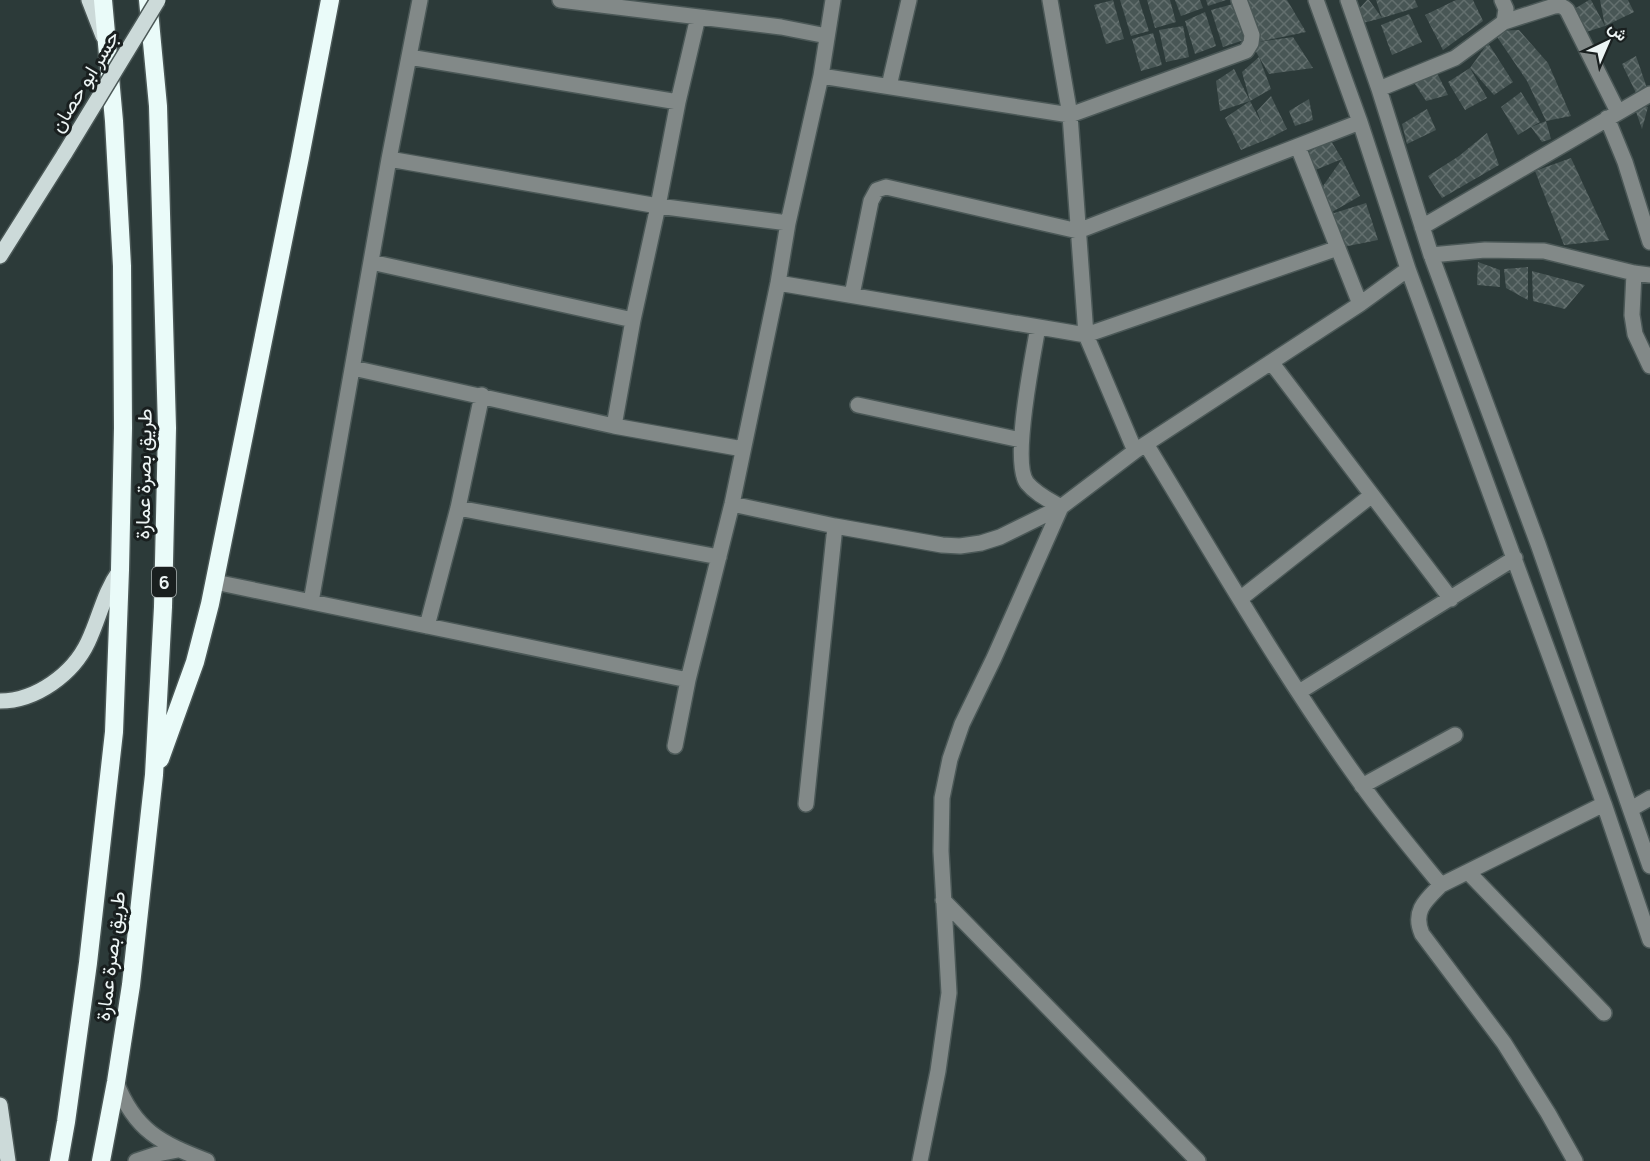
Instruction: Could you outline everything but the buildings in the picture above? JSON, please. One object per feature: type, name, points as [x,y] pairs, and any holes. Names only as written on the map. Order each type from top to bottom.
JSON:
[{"type":"highway","name":"طريق بصرة عمارة","points":[[59,1161],[88,963],[114,732],[123,428],[122,266],[114,122],[103,0]]},
{"type":"highway","name":"طريق بصرة عمارة","points":[[101,1161],[131,985],[154,775],[163,607],[168,428],[158,106],[148,0]]},
{"type":"highway","points":[[154,775],[195,662],[215,582],[330,0]]},
{"type":"main road","points":[[89,0],[107,48]]},
{"type":"main road","name":"جسر ابو حصان","points":[[0,256],[158,0]]},
{"type":"main road","points":[[0,701],[22,698],[44,689],[60,678],[75,662],[87,643],[106,593],[120,570]]},
{"type":"main road","points":[[0,1105],[8,1161]]},
{"type":"street","points":[[311,602],[389,159],[420,0]]},
{"type":"street","points":[[560,0],[781,27],[827,36]]},
{"type":"street","points":[[675,746],[688,680],[732,504],[778,283],[788,223],[821,76],[833,0]]},
{"type":"street","points":[[889,86],[909,0]]},
{"type":"street","points":[[1050,0],[1070,115],[1086,335],[1141,447],[1299,692],[1362,786],[1441,885]]},
{"type":"street","points":[[821,76],[1070,115],[1246,51],[1251,43],[1252,35],[1239,0]]},
{"type":"street","points":[[1316,0],[1360,122],[1408,269],[1604,804],[1650,940]]},
{"type":"street","points":[[1348,0],[1379,89],[1431,255],[1538,544],[1650,866]]},
{"type":"street","points":[[1502,0],[1506,9],[1504,22]]},
{"type":"street","points":[[1379,89],[1455,58],[1504,22],[1554,6],[1564,7],[1612,115],[1650,243]]},
{"type":"street","points":[[614,426],[633,320],[698,16]]},
{"type":"street","points":[[409,57],[678,102]]},
{"type":"street","points":[[1422,227],[1650,94]]},
{"type":"street","points":[[852,296],[871,201],[877,190],[886,187],[1078,231],[1360,122]]},
{"type":"street","points":[[1370,153],[1396,144]]},
{"type":"street","points":[[1298,147],[1360,304]]},
{"type":"street","points":[[389,159],[658,206],[788,223]]},
{"type":"street","points":[[778,283],[1086,335],[1338,248]]},
{"type":"street","points":[[1431,255],[1485,250],[1544,252],[1650,275]]},
{"type":"street","points":[[371,262],[633,320]]},
{"type":"street","points":[[732,504],[835,526],[942,545],[960,546],[999,537],[1061,507],[1141,447],[1360,304],[1408,269]]},
{"type":"street","points":[[1634,273],[1632,315],[1635,334],[1650,366]]},
{"type":"street","points":[[1038,327],[1021,440],[1022,462],[1026,481],[1040,495],[1061,507]]},
{"type":"street","points":[[1271,362],[1451,599]]},
{"type":"street","points":[[353,368],[614,426],[743,449]]},
{"type":"street","points":[[427,626],[458,508],[482,395]]},
{"type":"street","points":[[858,405],[1021,440]]},
{"type":"street","points":[[1240,600],[1372,495]]},
{"type":"street","points":[[920,1161],[938,1071],[949,993],[941,851],[942,798],[950,759],[962,724],[1061,507]]},
{"type":"street","points":[[458,508],[718,557]]},
{"type":"street","points":[[806,804],[835,526]]},
{"type":"street","points":[[1299,692],[1515,558]]},
{"type":"street","points":[[215,582],[688,680]]},
{"type":"street","points":[[1579,735],[1602,726]]},
{"type":"street","points":[[1362,786],[1455,735]]},
{"type":"street","points":[[1631,809],[1650,798]]},
{"type":"street","points":[[1575,1161],[1515,1059],[1422,934],[1419,923],[1420,911],[1441,885],[1604,804]]},
{"type":"street","points":[[1468,872],[1604,1013]]},
{"type":"street","points":[[943,900],[1197,1161]]},
{"type":"street","points":[[116,1082],[122,1097],[139,1123],[164,1143],[207,1161]]},
{"type":"street","points":[[136,1161],[178,1150]]}]
